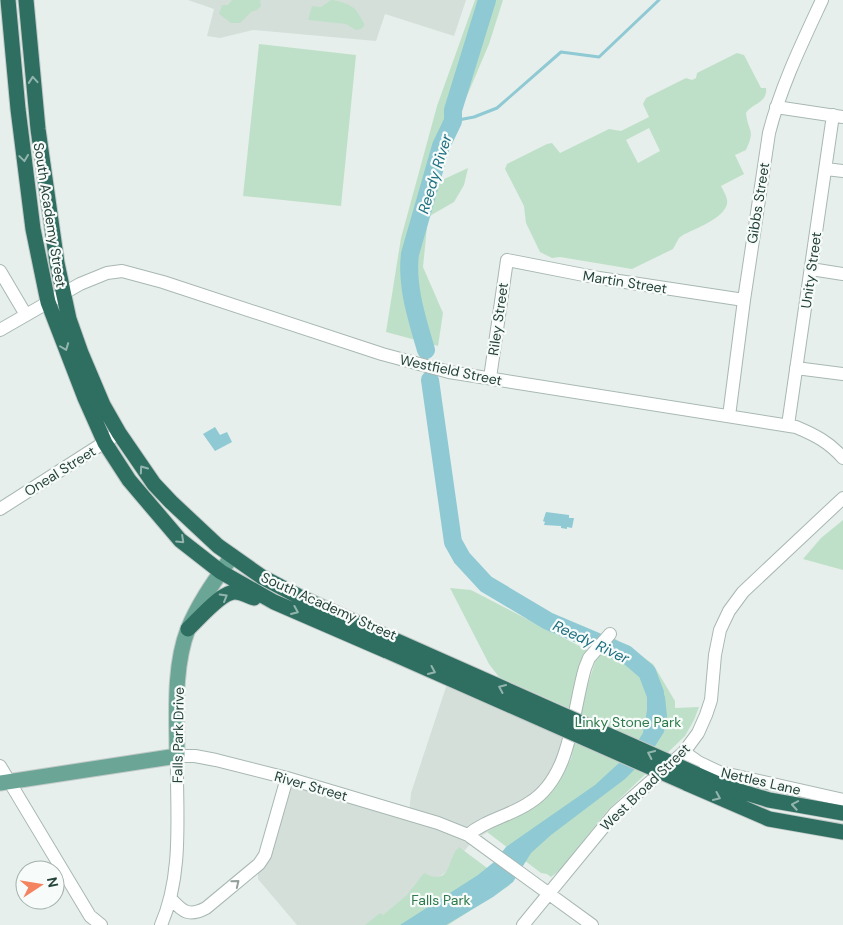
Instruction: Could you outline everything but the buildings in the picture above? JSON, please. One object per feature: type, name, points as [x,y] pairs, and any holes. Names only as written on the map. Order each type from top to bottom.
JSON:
[{"type":"highway","name":"South Academy Street","points":[[8,0],[18,110],[32,220],[48,302],[85,398],[105,442],[129,480],[180,540],[221,572],[274,602],[388,644],[691,778],[768,819],[843,832]]},
{"type":"highway","name":"South Academy Street","points":[[26,0],[43,171],[56,263],[69,319],[81,353],[103,405],[119,434],[154,484],[192,523],[232,556],[260,576],[388,644]]},
{"type":"highway","points":[[188,629],[226,594],[239,593],[274,602]]},
{"type":"highway","name":"South Academy Street","points":[[691,778],[769,800],[843,814]]},
{"type":"main road","name":"Falls Park Drive","points":[[176,756],[180,662],[188,629],[199,605],[232,556]]},
{"type":"main road","name":"River Street","points":[[4,782],[176,756]]},
{"type":"street","name":"Gibbs Street","points":[[729,416],[769,132],[776,107],[798,50],[822,0]]},
{"type":"street","points":[[776,107],[838,116]]},
{"type":"street","name":"Unity Street","points":[[788,425],[826,169],[838,116]]},
{"type":"street","points":[[826,169],[843,171]]},
{"type":"street","name":"Martin Street","points":[[508,260],[607,279],[744,300]]},
{"type":"street","name":"Riley Street","points":[[490,378],[508,260]]},
{"type":"street","points":[[811,269],[843,274]]},
{"type":"street","points":[[0,271],[26,315]]},
{"type":"street","name":"Westfield Street","points":[[0,330],[63,293],[95,277],[122,271],[163,282],[408,362],[449,372],[788,425],[820,437],[841,453]]},
{"type":"street","points":[[796,368],[843,374]]},
{"type":"street","name":"Oneal Street","points":[[0,509],[119,434]]},
{"type":"street","name":"West Broad Street","points":[[523,925],[614,812],[684,752],[698,733],[706,716],[711,700],[715,655],[720,630],[729,611],[743,592],[843,498]]},
{"type":"street","points":[[468,835],[476,828],[515,812],[530,803],[548,787],[563,758],[583,674],[589,658],[610,634]]},
{"type":"street","name":"Nettles Lane","points":[[684,752],[698,762],[718,772],[843,800]]},
{"type":"street","name":"River Street","points":[[176,756],[195,756],[216,760],[287,778],[438,823],[468,835],[592,925]]},
{"type":"street","name":"Falls Park Drive","points":[[161,925],[175,882],[176,756]]},
{"type":"street","points":[[0,766],[4,782],[90,916],[101,925]]},
{"type":"street","points":[[171,899],[185,912],[198,912],[206,908],[263,860],[287,778]]},
{"type":"shaded area","points":[[188,0],[466,0],[454,36],[385,14],[376,41],[253,30],[220,38],[207,36],[214,9]]},
{"type":"shaded area","points":[[450,675],[577,731],[571,759],[548,793],[474,839],[450,869],[373,925],[297,925],[258,879],[258,860],[278,785],[386,807],[409,815],[411,793]]},
{"type":"green space","points":[[232,0],[260,0],[261,6],[251,12],[240,23],[231,23],[219,14],[222,5],[228,5]]},
{"type":"green space","points":[[331,0],[353,7],[364,23],[364,26],[356,30],[346,24],[308,20],[312,6],[321,7]]},
{"type":"green space","points":[[475,0],[503,0],[489,44],[450,136],[440,181],[468,168],[464,185],[454,202],[428,217],[423,267],[443,313],[438,346],[386,332],[401,238],[437,106]]},
{"type":"green space","points":[[259,44],[356,55],[341,206],[243,196]]},
{"type":"green space","points":[[737,53],[744,55],[761,88],[766,88],[765,97],[746,113],[751,134],[750,138],[746,150],[735,155],[744,174],[721,186],[726,195],[727,204],[721,214],[683,235],[679,238],[673,249],[632,269],[560,257],[552,258],[540,252],[526,223],[524,206],[505,169],[507,164],[547,144],[552,143],[560,153],[609,129],[621,131],[649,117],[643,104],[646,98],[686,78],[692,80],[696,78],[697,73]],"holes":[[[649,128],[660,151],[638,163],[626,140]]]},
{"type":"green space","points":[[843,520],[843,570],[803,559],[821,538]]},
{"type":"green space","points":[[450,588],[471,590],[587,650],[571,709],[499,677],[489,664]]},
{"type":"green space","name":"Linky Stone Park","points":[[614,638],[653,664],[675,701],[675,708],[699,707],[685,736],[607,811],[561,869],[551,877],[541,873],[487,832],[548,793],[571,759],[586,690],[596,659]]},
{"type":"green space","name":"Falls Park","points":[[459,847],[510,885],[448,925],[365,925],[380,913],[383,915],[407,895],[424,873],[433,877],[440,877],[444,874]]},
{"type":"water","points":[[215,427],[220,435],[227,432],[232,442],[215,451],[203,434]]},
{"type":"water","points":[[546,512],[569,515],[569,518],[574,518],[572,528],[567,527],[567,529],[561,528],[561,526],[544,525],[545,522],[543,521]]},
{"type":"water","name":"Reedy River","points":[[647,672],[658,679],[665,697],[667,716],[664,732],[650,754],[625,779],[551,835],[531,853],[513,882],[493,897],[446,925],[400,925],[478,875],[494,862],[506,847],[595,785],[630,753],[643,733],[647,710]]},
{"type":"waterway","name":"Reedy River","points":[[426,350],[411,290],[410,254],[441,146],[453,121],[453,110],[487,0]]},
{"type":"waterway","points":[[453,121],[474,117],[497,108],[561,52],[599,57],[659,0]]},
{"type":"waterway","name":"Reedy River","points":[[430,380],[453,542],[462,558],[486,584],[548,621],[626,654],[647,672],[655,693]]}]
